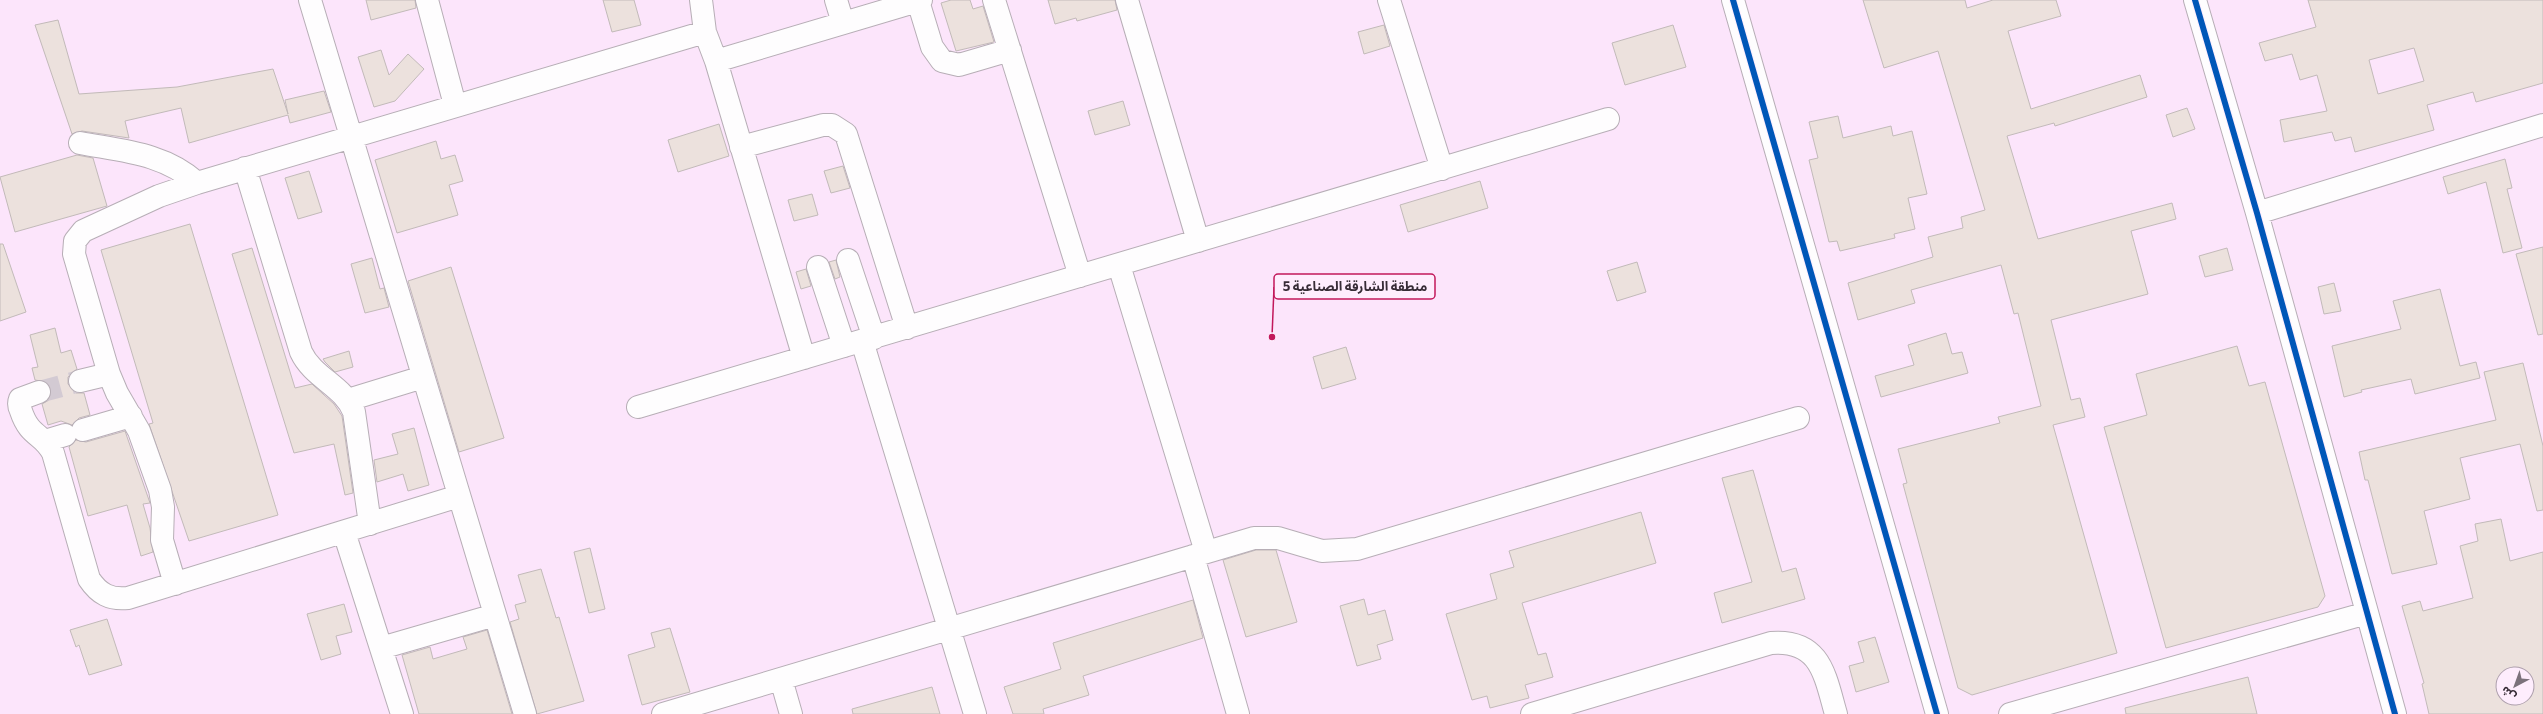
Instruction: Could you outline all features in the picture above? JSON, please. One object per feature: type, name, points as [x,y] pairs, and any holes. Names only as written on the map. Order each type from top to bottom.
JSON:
[{"type":"street","points":[[310,0],[525,714]]},
{"type":"street","points":[[427,0],[455,105]]},
{"type":"street","points":[[701,0],[705,32],[716,61],[804,358]]},
{"type":"street","points":[[836,0],[843,23]]},
{"type":"street","points":[[716,61],[920,0],[932,47],[942,61],[959,65],[1010,50]]},
{"type":"street","points":[[994,0],[1080,276]]},
{"type":"street","points":[[1127,0],[1198,241]]},
{"type":"street","points":[[1389,0],[1442,169]]},
{"type":"street","points":[[1733,0],[1937,714]]},
{"type":"street","points":[[2195,0],[2257,213],[2395,714]]},
{"type":"street","points":[[175,584],[162,540],[162,499],[144,442],[117,393],[110,374],[74,254],[75,241],[83,231],[120,213],[197,183],[455,105],[705,32]]},
{"type":"street","points":[[638,408],[1608,120]]},
{"type":"street","points":[[741,147],[823,125],[832,125],[846,134],[907,328]]},
{"type":"street","points":[[2257,213],[2543,125]]},
{"type":"street","points":[[80,143],[157,158],[176,166],[197,183]]},
{"type":"street","points":[[245,168],[301,352],[313,371],[348,400],[354,412],[370,524]]},
{"type":"street","points":[[848,260],[860,298],[860,342],[976,714]]},
{"type":"street","points":[[1119,264],[1199,554],[1238,714]]},
{"type":"street","points":[[818,266],[831,308],[860,342]]},
{"type":"street","points":[[831,308],[860,298]]},
{"type":"street","points":[[80,381],[110,374]]},
{"type":"street","points":[[348,400],[423,377]]},
{"type":"street","points":[[39,392],[22,397],[19,406],[28,428],[44,441],[53,453],[90,579],[101,593],[119,599],[175,584],[459,496]]},
{"type":"street","points":[[44,441],[131,416]]},
{"type":"street","points":[[663,714],[1199,554],[1262,537],[1278,538],[1322,551],[1357,549],[1798,418]]},
{"type":"street","points":[[344,532],[402,714]]},
{"type":"street","points":[[2010,714],[2367,613]]},
{"type":"street","points":[[381,648],[495,615]]},
{"type":"street","points":[[1532,714],[1591,706],[1771,643],[1783,642],[1804,648],[1820,664],[1836,714]]},
{"type":"street","points":[[781,679],[791,714]]},
{"type":"shaded area","points":[[0,0],[2543,0],[2543,714],[0,714]]},
{"type":"building","points":[[366,0],[415,0],[416,8],[371,20]]},
{"type":"building","points":[[603,0],[634,0],[641,25],[612,32]]},
{"type":"building","points":[[951,0],[970,0],[973,9],[983,6],[994,42],[956,51],[941,3]]},
{"type":"building","points":[[1048,0],[1115,0],[1117,10],[1077,21],[1076,18],[1055,24]]},
{"type":"building","points":[[1863,0],[1965,0],[1967,8],[1993,0],[2056,0],[2061,16],[2008,31],[2031,109],[2140,75],[2147,97],[2055,126],[2054,123],[2007,136],[2038,239],[2172,203],[2176,219],[2131,231],[2148,294],[2051,320],[2071,400],[2080,398],[2085,417],[2053,425],[2117,653],[1972,695],[1958,688],[1903,484],[1907,483],[1898,449],[2000,423],[1998,417],[2041,406],[2018,313],[2014,314],[2001,265],[1911,290],[1915,303],[1858,320],[1848,283],[1933,257],[1928,237],[1963,228],[1961,217],[1985,210],[1938,51],[1884,68]]},
{"type":"building","points":[[2308,0],[2543,0],[2543,83],[2476,102],[2473,92],[2427,105],[2434,130],[2355,152],[2351,137],[2335,141],[2332,132],[2284,142],[2280,120],[2327,111],[2317,75],[2300,80],[2292,54],[2265,61],[2259,43],[2316,27]],"holes":[[[2414,48],[2424,81],[2378,94],[2369,60]]]},
{"type":"building","points":[[58,20],[79,94],[177,87],[273,69],[288,114],[285,100],[324,91],[331,112],[290,123],[288,115],[189,143],[181,108],[125,121],[129,138],[82,131],[72,134],[35,25]]},
{"type":"building","points":[[1384,25],[1390,46],[1364,54],[1358,32]]},
{"type":"building","points":[[1673,25],[1686,67],[1625,85],[1612,43]]},
{"type":"building","points":[[381,50],[389,75],[408,54],[424,69],[395,101],[374,107],[358,57]]},
{"type":"building","points":[[1123,101],[1130,125],[1095,135],[1088,111]]},
{"type":"building","points":[[2187,108],[2195,129],[2173,137],[2166,115]]},
{"type":"building","points":[[1838,116],[1843,138],[1891,126],[1893,136],[1912,131],[1927,194],[1908,198],[1915,229],[1894,234],[1895,238],[1840,251],[1837,241],[1829,242],[1809,160],[1818,158],[1809,122]]},
{"type":"building","points":[[719,124],[729,156],[678,172],[668,140]]},
{"type":"building","points":[[436,141],[441,159],[455,155],[463,181],[449,185],[458,215],[397,233],[375,160]]},
{"type":"building","points":[[77,155],[93,158],[107,206],[15,232],[0,177]]},
{"type":"building","points":[[2505,159],[2512,188],[2507,189],[2522,248],[2503,253],[2486,182],[2448,194],[2443,177]]},
{"type":"building","points":[[843,166],[850,188],[831,193],[824,171]]},
{"type":"building","points":[[309,171],[322,212],[298,219],[285,178]]},
{"type":"building","points":[[1480,181],[1488,208],[1408,232],[1400,205]]},
{"type":"building","points":[[812,194],[818,215],[794,221],[788,200]]},
{"type":"building","points":[[190,224],[278,515],[189,541],[149,424],[153,423],[101,250]]},
{"type":"building","points":[[0,244],[3,244],[26,312],[0,321]]},
{"type":"building","points":[[2543,247],[2543,334],[2538,335],[2516,254]]},
{"type":"building","points":[[252,248],[295,388],[312,384],[334,404],[342,416],[353,493],[345,495],[334,444],[294,453],[232,254]]},
{"type":"building","points":[[2227,248],[2233,270],[2205,277],[2199,256]]},
{"type":"building","points":[[372,258],[380,289],[384,288],[389,307],[365,313],[351,264]]},
{"type":"building","points":[[836,260],[840,277],[835,279],[829,262]]},
{"type":"building","points":[[1637,262],[1646,292],[1617,301],[1607,271]]},
{"type":"building","points":[[451,267],[504,438],[459,452],[408,281]]},
{"type":"building","points":[[806,269],[811,286],[801,289],[796,272]]},
{"type":"building","points":[[2334,283],[2341,311],[2324,314],[2318,287]]},
{"type":"building","points":[[2440,289],[2460,366],[2476,362],[2480,378],[2415,394],[2411,379],[2361,390],[2362,392],[2344,397],[2332,346],[2401,329],[2393,301]]},
{"type":"building","points":[[55,328],[61,353],[71,350],[77,369],[68,377],[68,384],[76,393],[84,393],[90,415],[79,418],[72,425],[61,421],[48,425],[42,404],[49,400],[51,388],[47,382],[35,380],[32,368],[38,367],[30,335]]},
{"type":"building","points":[[1946,333],[1952,354],[1962,352],[1968,373],[1881,397],[1875,376],[1914,365],[1908,345]]},
{"type":"building","points":[[2237,346],[2249,386],[2265,382],[2325,596],[2318,607],[2166,648],[2104,427],[2147,415],[2136,374]]},
{"type":"building","points":[[1346,347],[1356,379],[1322,389],[1313,357]]},
{"type":"building","points":[[349,351],[353,367],[335,372],[323,359]]},
{"type":"building","points":[[2523,363],[2543,446],[2543,510],[2537,511],[2520,444],[2460,458],[2470,499],[2424,511],[2437,564],[2392,574],[2368,480],[2365,480],[2359,452],[2496,420],[2484,372]]},
{"type":"building","points":[[414,428],[429,485],[408,491],[403,474],[377,482],[374,460],[398,454],[392,434]]},
{"type":"building","points":[[125,431],[150,503],[143,504],[150,528],[153,552],[141,556],[127,505],[88,516],[69,447],[76,440],[86,442]]},
{"type":"building","points":[[1753,470],[1782,572],[1796,568],[1805,599],[1722,623],[1714,593],[1752,582],[1722,478]]},
{"type":"building","points":[[1641,512],[1656,563],[1522,603],[1538,655],[1546,653],[1553,677],[1525,685],[1529,698],[1490,708],[1487,696],[1472,700],[1446,614],[1497,599],[1490,574],[1514,567],[1509,551]]},
{"type":"building","points":[[2501,519],[2510,561],[2543,552],[2543,714],[2429,714],[2422,684],[2424,683],[2402,606],[2420,601],[2423,611],[2473,598],[2460,546],[2478,541],[2475,524]]},
{"type":"building","points":[[590,548],[605,609],[589,613],[574,552]]},
{"type":"building","points":[[1256,550],[1276,550],[1297,622],[1246,637],[1223,560]]},
{"type":"building","points":[[541,569],[556,618],[559,617],[584,701],[537,714],[510,622],[519,619],[515,605],[526,602],[518,575]]},
{"type":"building","points":[[1364,599],[1368,615],[1385,610],[1393,640],[1377,645],[1381,659],[1357,666],[1340,606]]},
{"type":"building","points":[[1193,600],[1203,638],[1083,676],[1089,695],[1043,709],[1044,714],[1013,714],[1004,687],[1061,669],[1053,643]]},
{"type":"building","points":[[344,604],[352,632],[336,636],[341,654],[321,660],[307,614]]},
{"type":"building","points":[[107,619],[122,665],[89,675],[79,645],[76,647],[70,630]]},
{"type":"building","points":[[670,628],[690,692],[642,705],[628,655],[655,647],[651,633]]},
{"type":"building","points":[[487,630],[512,714],[419,714],[402,655],[430,647],[433,659],[467,649],[463,637]]},
{"type":"building","points":[[1875,637],[1889,682],[1856,692],[1849,666],[1864,662],[1858,642]]},
{"type":"building","points":[[2248,677],[2257,714],[2126,714],[2125,708]]},
{"type":"building","points":[[932,687],[940,714],[853,714],[852,709]]},
{"type":"tunnel","points":[[39,392],[80,381]]},
{"type":"cycle path","points":[[1733,0],[1937,714]]},
{"type":"cycle path","points":[[2195,0],[2257,213],[2395,714]]},
{"type":"place","name":"منطقة الشارقة الصناعية 5","points":[[1272,337]]}]
